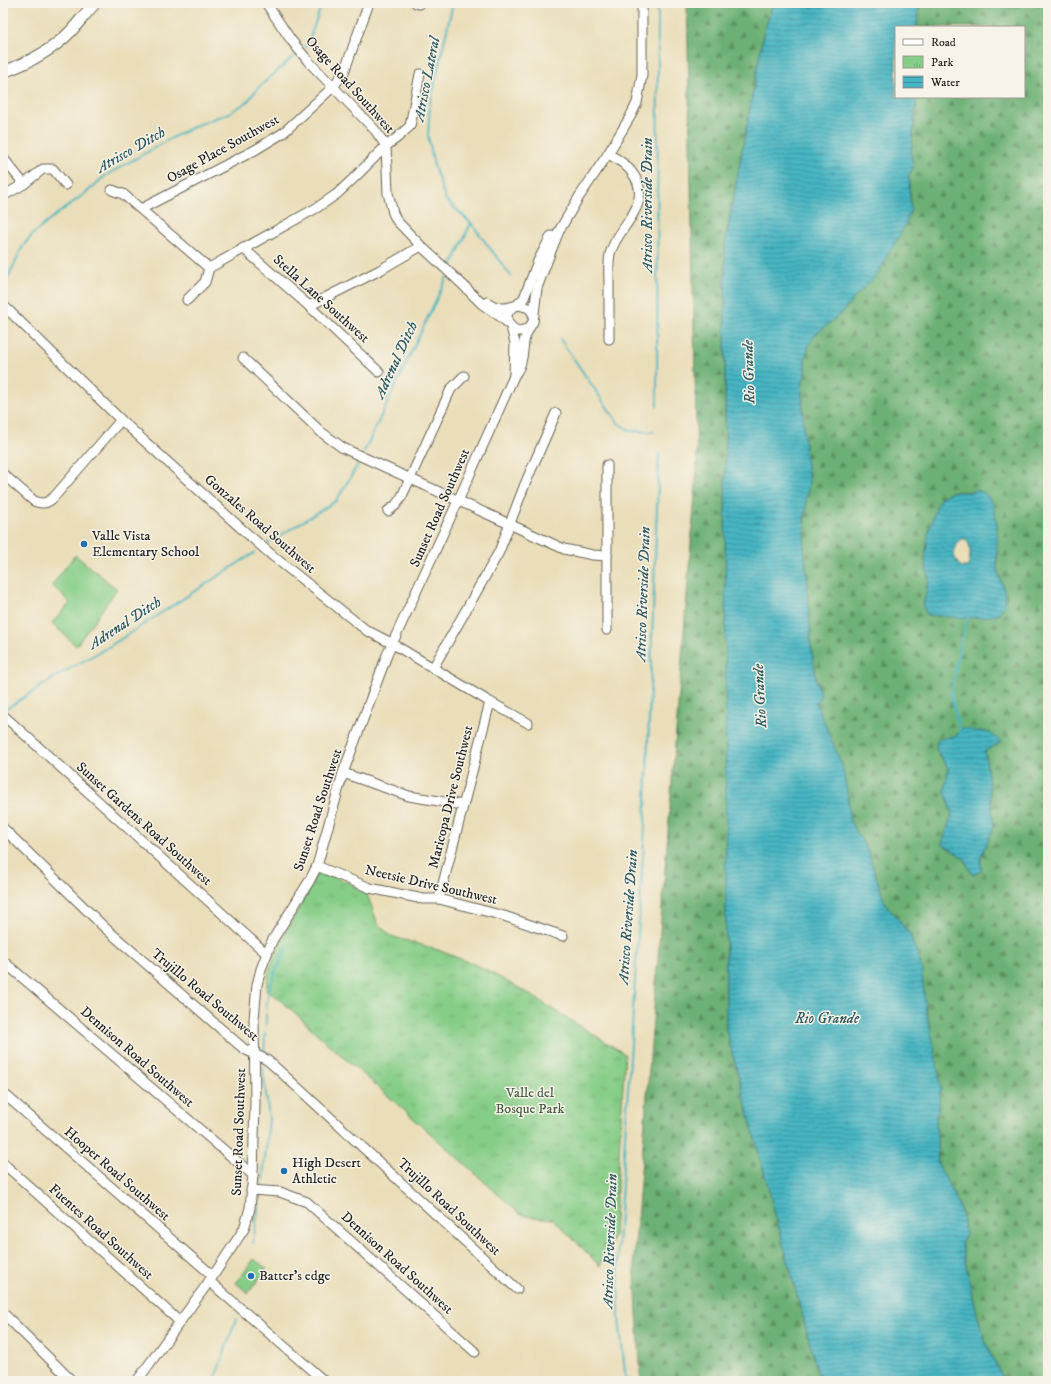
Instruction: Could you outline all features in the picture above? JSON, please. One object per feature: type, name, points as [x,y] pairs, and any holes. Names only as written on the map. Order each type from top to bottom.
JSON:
[{"type":"main road","points":[[3,72],[23,65],[46,52],[70,32],[95,3]]},
{"type":"street","name":"Osage Road Southwest","points":[[266,3],[291,40],[308,61],[375,130],[386,146],[388,193],[393,213],[404,230],[485,307],[501,317],[511,326]]},
{"type":"street","name":"Osage Place Southwest","points":[[141,209],[254,150],[283,133],[333,87],[344,72],[369,3]]},
{"type":"street","points":[[578,197],[551,251],[538,288],[533,322],[526,330],[519,331],[511,326],[508,319],[508,314],[524,298],[538,261],[552,234],[608,154],[637,103],[642,75],[642,3]]},
{"type":"street","points":[[187,300],[205,282],[208,268],[318,207],[337,194],[386,146],[410,126],[420,74]]},
{"type":"street","points":[[608,154],[627,166],[633,173],[638,185],[639,195],[637,207],[616,240],[610,255],[609,339]]},
{"type":"street","points":[[3,158],[24,184]]},
{"type":"street","points":[[3,196],[24,184],[43,169],[54,168],[66,185]]},
{"type":"street","points":[[112,190],[123,194],[208,268]]},
{"type":"street","points":[[309,306],[380,270],[420,246]]},
{"type":"street","name":"Stella Lane Southwest","points":[[243,248],[309,306],[379,372]]},
{"type":"street","name":"Osage Road Southwest","points":[[463,285],[493,306],[501,308],[515,306]]},
{"type":"street","points":[[515,306],[527,306],[534,315]]},
{"type":"street","name":"Gonzales Road Southwest","points":[[6,308],[121,420],[274,557],[366,630],[393,644],[528,723]]},
{"type":"street","name":"Sunset Road Southwest","points":[[511,326],[515,343],[514,376]]},
{"type":"street","name":"Sunset Road Southwest","points":[[137,1381],[211,1278],[244,1229],[250,1208],[253,1175],[255,1002],[257,984],[275,936],[310,880],[317,866],[343,773],[387,655],[514,376],[520,366],[523,354],[524,339],[530,327]]},
{"type":"street","points":[[243,358],[333,442],[342,448],[564,549],[593,555],[607,556]]},
{"type":"street","points":[[388,511],[400,501],[451,389],[464,376]]},
{"type":"street","points":[[433,668],[499,552],[525,484],[556,414]]},
{"type":"street","points":[[3,474],[34,501],[46,503],[54,497],[121,420]]},
{"type":"street","points":[[607,465],[607,630]]},
{"type":"street","name":"Maricopa Drive Southwest","points":[[439,899],[462,805],[490,702]]},
{"type":"street","name":"Sunset Gardens Road Southwest","points":[[3,715],[267,954]]},
{"type":"street","points":[[343,773],[409,796],[462,805]]},
{"type":"street","name":"Trujillo Road Southwest","points":[[3,828],[104,927],[244,1049],[267,1060],[273,1065],[517,1289]]},
{"type":"street","name":"Neetsie Drive Southwest","points":[[317,866],[370,888],[424,899],[439,899],[504,916],[563,936]]},
{"type":"street","name":"Dennison Road Southwest","points":[[3,961],[253,1175]]},
{"type":"street","name":"Hooper Road Southwest","points":[[3,1093],[211,1278],[324,1381]]},
{"type":"street","name":"Fuentes Road Southwest","points":[[3,1163],[180,1322]]},
{"type":"street","name":"Dennison Road Southwest","points":[[251,1190],[280,1192],[307,1202],[475,1352]]},
{"type":"street","points":[[3,1313],[72,1381]]},
{"type":"green space","points":[[687,3],[773,3],[764,32],[725,244],[726,1030],[820,1381],[641,1381],[634,1258],[697,468]]},
{"type":"green space","points":[[918,3],[1048,3],[1048,1381],[1005,1381],[996,1366],[977,1315],[961,1243],[966,1234],[958,1203],[938,1164],[936,1115],[939,1106],[933,1041],[910,934],[885,903],[868,852],[850,821],[847,791],[816,703],[818,698],[821,696],[817,683],[810,638],[808,585],[804,546],[804,519],[806,510],[808,473],[802,394],[803,379],[805,377],[805,359],[809,345],[815,335],[844,311],[853,299],[875,277],[885,262],[886,256],[904,228],[911,198],[909,188],[910,182],[908,177],[913,168],[911,153],[917,98],[1025,98],[1025,26],[917,26]],"holes":[[[975,490],[991,500],[997,529],[997,567],[1006,598],[998,614],[971,617],[927,615],[923,606],[929,580],[925,560],[928,534],[951,492],[969,492]],[[960,732],[1001,741],[985,751],[994,827],[981,857],[981,872],[972,874],[964,858],[942,844],[952,814],[945,791],[948,768],[936,749]]]},
{"type":"green space","points":[[75,555],[117,589],[76,646],[52,623],[70,603],[52,585]]},
{"type":"green space","name":"Valle del Bosque Park","points":[[318,870],[349,883],[367,894],[378,924],[391,936],[438,950],[481,967],[519,988],[625,1054],[614,1236],[600,1266],[553,1219],[531,1217],[520,1214],[275,996],[266,990],[269,970],[280,943]]},
{"type":"green space","name":"Batter's edge","points":[[254,1259],[267,1269],[248,1293],[236,1283]]},
{"type":"water","name":"Rio Grande","points":[[773,3],[918,3],[919,8],[917,26],[895,26],[895,98],[917,98],[911,153],[913,168],[908,177],[910,182],[909,188],[911,209],[904,228],[875,277],[853,299],[844,311],[815,335],[809,345],[805,359],[805,377],[803,379],[802,394],[805,449],[809,482],[804,519],[804,546],[808,585],[810,639],[817,683],[821,696],[818,698],[819,701],[816,703],[842,765],[847,791],[850,821],[868,852],[885,903],[910,934],[921,965],[926,1010],[941,1086],[939,1106],[936,1115],[938,1164],[958,1203],[966,1234],[961,1244],[977,1315],[996,1366],[1005,1381],[820,1381],[726,1030],[725,244],[764,32]]},
{"type":"water","points":[[975,490],[984,493],[991,500],[996,521],[997,565],[1005,595],[1004,607],[1000,612],[986,617],[965,618],[927,615],[923,606],[929,580],[925,560],[928,534],[936,507],[941,497],[952,492],[969,492]],"holes":[[[961,539],[966,539],[970,553],[968,567],[962,567],[958,564],[953,553]]]},
{"type":"water","points":[[962,728],[990,733],[1001,742],[985,751],[994,827],[981,857],[981,872],[972,874],[964,858],[942,844],[952,814],[945,791],[948,768],[936,749],[937,740],[957,735]]},
{"type":"waterway","name":"Atrisco Ditch","points":[[305,47],[310,38],[322,3]]},
{"type":"waterway","name":"Atrisco Lateral","points":[[453,3],[430,104],[428,135],[434,166],[446,200],[471,223],[511,276]]},
{"type":"waterway","name":"Atrisco Riverside Drain","points":[[657,407],[658,3]]},
{"type":"waterway","name":"Atrisco Ditch","points":[[3,288],[23,246],[33,234],[56,215],[87,192],[105,176],[179,134],[202,123],[229,113],[247,102],[258,88],[294,56]]},
{"type":"waterway","name":"Adrenal Ditch","points":[[452,265],[471,223]]},
{"type":"waterway","name":"Adrenal Ditch","points":[[364,452],[447,277]]},
{"type":"waterway","points":[[560,339],[618,423],[630,431],[653,432]]},
{"type":"waterway","name":"Atrisco Riverside Drain","points":[[626,1381],[619,1319],[618,1245],[645,826],[659,454]]},
{"type":"waterway","name":"Adrenal Ditch","points":[[268,543],[336,501],[359,463]]},
{"type":"waterway","name":"Adrenal Ditch","points":[[6,709],[62,673],[110,646],[254,553]]},
{"type":"waterway","points":[[960,732],[951,694],[958,654],[968,617]]},
{"type":"waterway","name":"Atrisco Lateral","points":[[266,1009],[271,984],[288,946]]},
{"type":"waterway","name":"Atrisco Lateral","points":[[266,1014],[266,1025]]},
{"type":"waterway","name":"Atrisco Lateral","points":[[264,1055],[265,1033]]},
{"type":"waterway","name":"Atrisco Lateral","points":[[262,1185],[269,1120],[263,1067]]},
{"type":"waterway","name":"Atrisco Lateral","points":[[253,1243],[260,1196]]},
{"type":"waterway","name":"Atrisco Lateral","points":[[214,1381],[236,1319]]},
{"type":"place","name":"Valle Vista Elementary School","points":[[84,544]]},
{"type":"place","name":"High Desert Athletic","points":[[284,1171]]},
{"type":"place","name":"Batter's edge","points":[[251,1276]]}]
